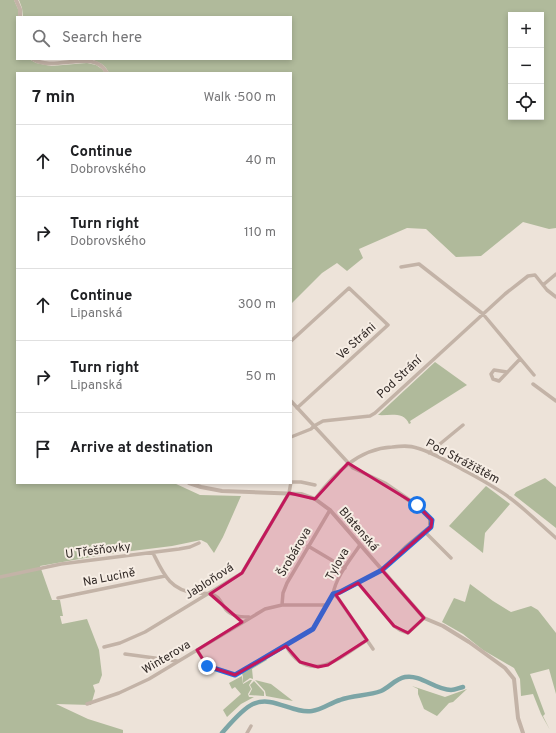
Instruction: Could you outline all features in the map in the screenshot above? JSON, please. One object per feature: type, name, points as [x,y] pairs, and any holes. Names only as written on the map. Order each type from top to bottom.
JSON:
[{"type":"street","points":[[16,0],[20,9],[20,16]]},
{"type":"street","points":[[35,60],[51,64],[87,60],[97,63],[104,68],[106,72]]},
{"type":"street","points":[[401,267],[419,264],[483,314],[534,375]]},
{"type":"street","name":"Pod Strání","points":[[292,437],[311,429],[323,421],[370,416],[375,413],[483,314],[528,276],[532,274],[535,275],[556,297]]},
{"type":"street","points":[[543,285],[556,274]]},
{"type":"street","name":"Ve Stráni","points":[[292,339],[349,288],[388,325],[298,408]]},
{"type":"street","points":[[507,372],[520,359]]},
{"type":"street","points":[[533,384],[556,400]]},
{"type":"street","points":[[292,402],[353,468],[385,483],[417,505],[432,520],[431,527],[382,570],[340,592],[333,594]]},
{"type":"street","points":[[429,453],[463,425]]},
{"type":"street","name":"Pod Strážištěm","points":[[315,499],[348,462],[370,451],[386,447],[404,446],[416,448],[429,453],[481,479],[510,498],[556,538]]},
{"type":"street","points":[[292,482],[315,485]]},
{"type":"street","name":"Blatenská","points":[[192,484],[222,491],[301,494],[315,499],[330,510],[424,618],[442,626],[469,642],[506,668],[514,679],[518,718],[523,733]]},
{"type":"street","points":[[289,493],[291,484]]},
{"type":"street","name":"Jabloňová","points":[[104,647],[120,643],[145,632],[210,594],[242,573],[289,493]]},
{"type":"street","name":"Šrobárova","points":[[282,605],[283,593],[287,583],[330,510]]},
{"type":"street","points":[[425,532],[451,558]]},
{"type":"street","name":"U Třešňovky","points":[[0,577],[61,564],[190,547],[198,543]]},
{"type":"street","name":"Tylova","points":[[197,650],[207,666],[235,675],[313,629],[333,594],[345,568],[360,544]]},
{"type":"street","points":[[308,546],[345,568]]},
{"type":"street","points":[[153,553],[165,576],[181,591],[210,594],[218,597],[225,610],[239,617],[250,617]]},
{"type":"street","name":"Na Lucině","points":[[58,598],[165,576]]},
{"type":"street","points":[[358,583],[394,626],[400,630],[408,633],[424,618]]},
{"type":"street","points":[[333,594],[338,598],[373,649]]},
{"type":"street","name":"Winterova","points":[[87,704],[125,690],[149,679],[265,609],[282,605],[326,605]]},
{"type":"street","points":[[286,646],[292,656],[300,662],[309,666],[318,667],[328,665],[367,640]]},
{"type":"street","points":[[126,654],[177,661]]},
{"type":"street","points":[[247,733],[251,726]]},
{"type":"highlighted area","points":[[348,463],[417,505],[432,520],[431,527],[382,570],[424,618],[408,633],[394,626],[358,583],[336,595],[367,640],[328,665],[318,667],[300,662],[286,646],[235,675],[207,666],[197,650],[242,622],[210,594],[242,573],[289,493],[315,499]]},
{"type":"green space","points":[[0,0],[14,0],[18,9],[18,16],[16,16],[16,60],[31,60],[36,63],[51,66],[87,63],[96,65],[104,72],[16,72],[16,484],[176,484],[200,495],[241,496],[223,537],[214,553],[207,543],[201,540],[172,546],[108,554],[40,566],[52,600],[60,600],[63,616],[60,616],[62,624],[87,619],[99,650],[102,675],[99,683],[93,685],[95,691],[91,705],[56,704],[88,719],[123,730],[123,733],[0,733]]},
{"type":"green space","points":[[19,0],[556,0],[556,228],[549,229],[523,222],[481,256],[456,257],[426,229],[407,228],[359,249],[363,258],[347,271],[337,263],[322,273],[292,303],[292,72],[108,72],[106,67],[93,60],[292,60],[292,16],[23,16]]},
{"type":"green space","points":[[435,362],[467,385],[410,421],[411,423],[409,424],[404,417],[396,415],[378,415]]},
{"type":"green space","points":[[545,478],[556,487],[556,528],[514,495],[516,492]]},
{"type":"green space","points":[[386,486],[428,516],[430,523],[428,526],[428,519],[420,511]]},
{"type":"green space","points":[[486,486],[510,504],[485,533],[483,553],[449,526]]},
{"type":"green space","points":[[428,526],[384,566],[405,545]]},
{"type":"green space","points":[[470,584],[511,612],[531,606],[538,610],[556,633],[556,694],[549,669],[530,674],[545,714],[543,716],[550,730],[541,714],[533,694],[521,696],[520,679],[514,668],[483,650],[463,634],[442,622],[454,598],[465,602]]},
{"type":"green space","points":[[260,660],[262,661],[267,660],[252,669],[253,679],[250,678],[243,683],[242,673]]},
{"type":"green space","points":[[242,676],[243,684],[252,680],[249,685],[251,689],[248,694],[249,697],[254,697],[241,704],[227,717],[223,710],[241,694],[235,687],[232,689],[229,683]]},
{"type":"green space","points":[[255,680],[271,684],[293,701],[266,696],[265,691]]},
{"type":"green space","points":[[254,681],[264,692],[264,696],[249,695],[252,689],[250,685]]},
{"type":"green space","points":[[412,686],[445,697],[467,689],[453,702],[449,703],[437,716],[424,709],[418,694],[418,689]]},
{"type":"waterway","points":[[222,733],[245,709],[260,702],[275,703],[297,710],[312,711],[345,698],[381,691],[398,679],[405,677],[417,678],[439,688],[452,690],[463,687]]},
{"type":"route","points":[[207,666],[235,675],[313,629],[333,594],[340,592],[382,570],[404,549],[431,527],[432,520],[417,505]]}]
